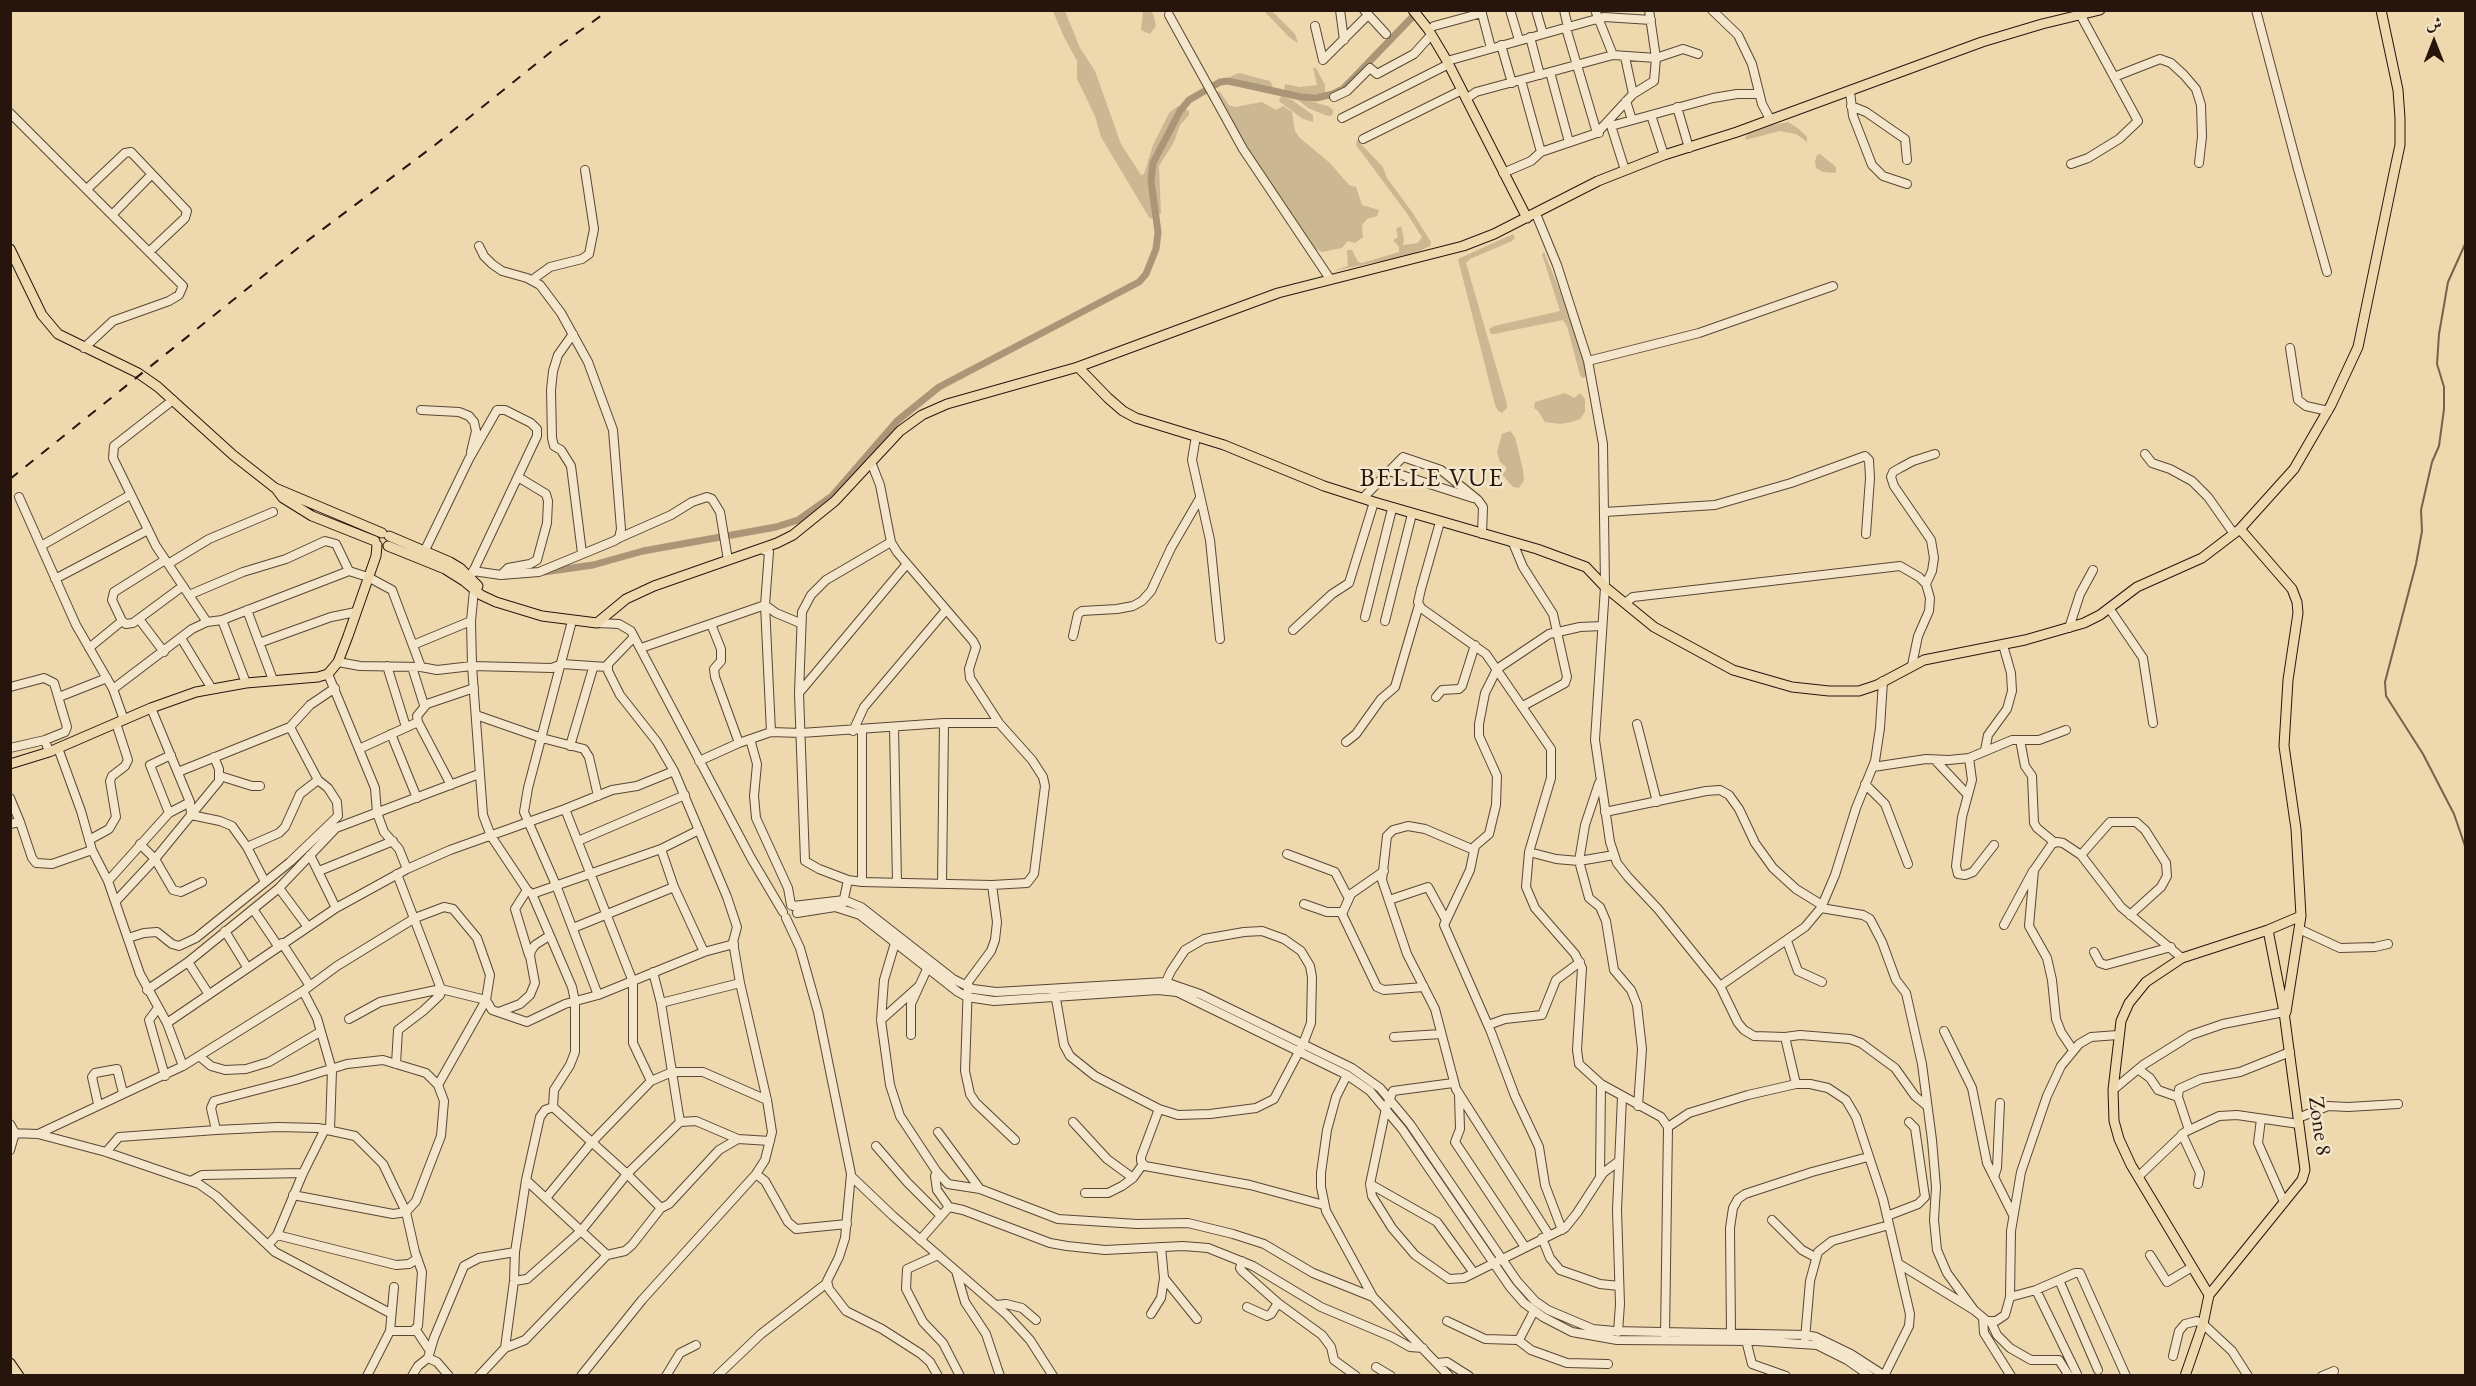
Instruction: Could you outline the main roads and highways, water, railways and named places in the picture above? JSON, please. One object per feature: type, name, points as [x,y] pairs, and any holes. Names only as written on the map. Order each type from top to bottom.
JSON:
[{"type":"main road","points":[[1413,10],[1433,31],[1503,172],[1532,216]]},
{"type":"main road","points":[[275,488],[425,550],[460,568],[487,597],[542,616],[597,623],[626,599],[654,586],[786,539],[823,513],[900,431],[922,415],[970,396],[1078,367],[1278,293],[1436,254],[1494,234],[1586,187],[1664,155],[1850,92],[1982,42],[2100,10]]},
{"type":"main road","points":[[1078,367],[1123,411],[1149,422],[1196,436],[1392,509],[1537,549],[1586,567],[1605,587],[1654,627],[1733,670],[1782,685],[1828,691],[1860,691],[1924,660],[2003,645],[2084,623],[2137,587],[2202,558],[2237,531],[2294,469],[2328,411],[2358,347],[2400,145],[2398,90],[2381,10]]},
{"type":"main road","points":[[10,249],[49,325],[58,334],[138,373],[173,400],[233,455],[275,488],[283,498],[312,516],[471,581],[487,597]]},
{"type":"main road","points":[[2237,531],[2292,589],[2298,608],[2290,656],[2284,746],[2296,829],[2301,916],[2285,1015]]},
{"type":"main road","points":[[381,545],[375,537],[385,534]]},
{"type":"main road","points":[[10,764],[54,750],[151,708],[212,689],[328,674],[338,662],[381,545],[390,539],[385,534]]},
{"type":"main road","points":[[2185,1376],[2203,1324],[2210,1295],[2119,1139],[2114,1121],[2113,1090],[2121,1022],[2129,1003],[2138,990],[2164,968],[2182,958],[2268,930],[2301,916]]},
{"type":"main road","name":"Zone 8","points":[[2210,1295],[2301,1180],[2305,1170],[2285,1015],[2268,930]]},
{"type":"main road","points":[[10,1364],[19,1376]]},
{"type":"waterway","points":[[544,572],[593,565],[643,551],[776,527],[798,520],[832,496],[897,421],[939,387],[1139,282],[1146,274],[1156,249],[1158,232],[1151,181],[1153,163],[1180,111],[1189,100],[1220,82],[1228,81],[1301,97],[1316,98],[1333,94],[1343,89],[1419,10]]},
{"type":"waterway","points":[[2466,242],[2448,282],[2439,334],[2437,364],[2444,387],[2444,409],[2439,446],[2432,462],[2421,510],[2422,531],[2416,564],[2385,682],[2386,696],[2423,754],[2454,814],[2466,849]]},
{"type":"railway","points":[[10,479],[303,244],[435,145],[552,51],[609,10]]},
{"type":"district","name":"BELLE VUE","points":[[1432,479]]}]
